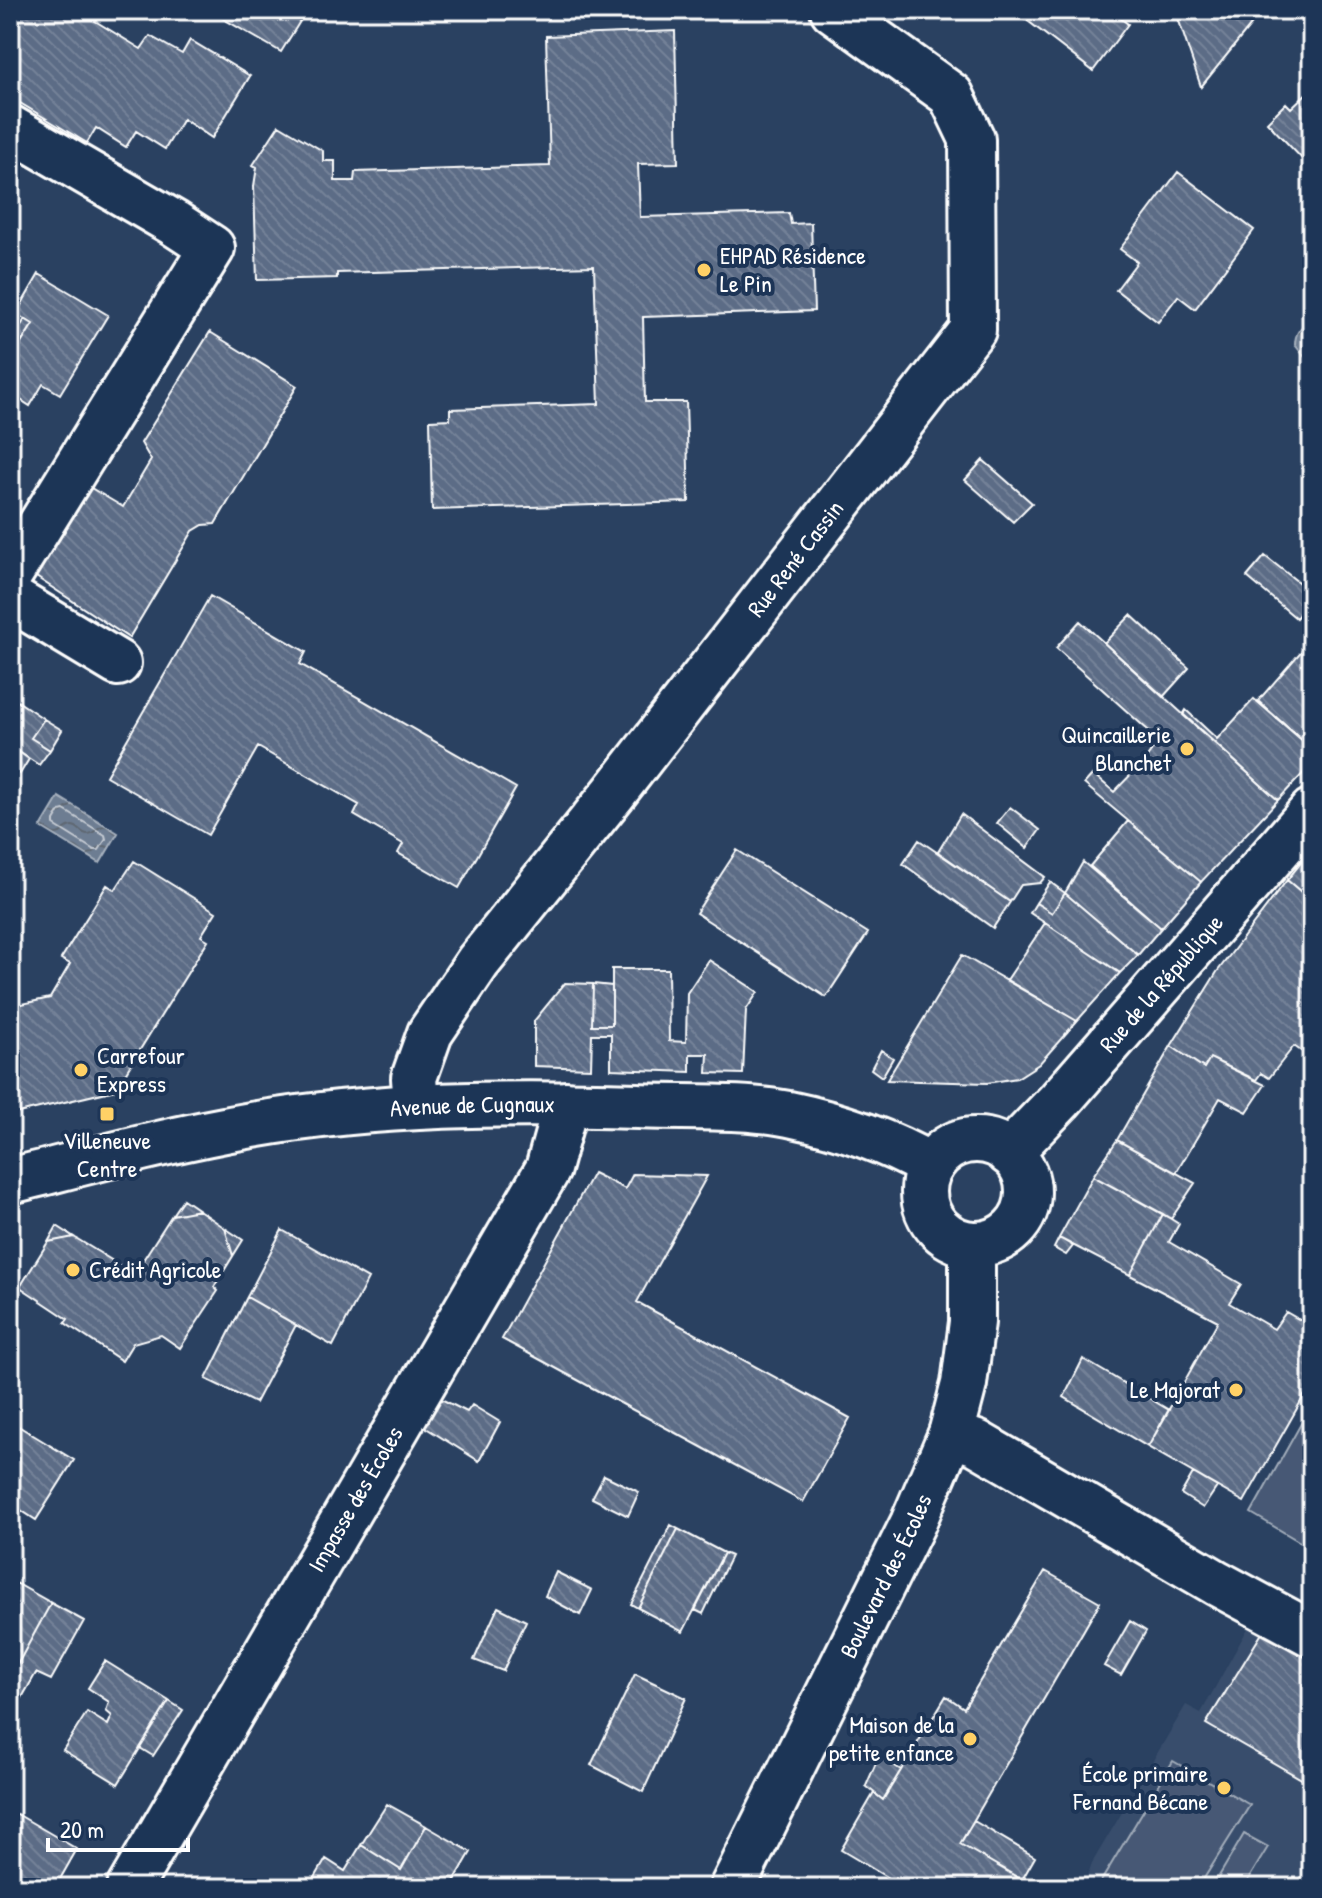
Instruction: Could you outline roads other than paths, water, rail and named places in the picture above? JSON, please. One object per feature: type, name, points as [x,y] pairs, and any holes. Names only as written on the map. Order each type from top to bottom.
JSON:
[{"type":"street","name":"Rue René Cassin","points":[[416,1105],[414,1078],[430,1033],[478,962],[614,793],[973,330],[972,139],[951,95],[833,10]]},
{"type":"street","points":[[10,574],[212,248],[174,223],[14,139]]},
{"type":"street","points":[[10,598],[118,663]]},
{"type":"street","name":"Rue de la République","points":[[1009,1153],[1060,1100],[1312,811]]},
{"type":"street","name":"Avenue de Cugnaux","points":[[10,1181],[240,1127],[416,1105],[566,1104],[789,1114],[867,1138],[931,1166]]},
{"type":"street","name":"Impasse des Écoles","points":[[129,1888],[548,1169],[566,1104]]},
{"type":"street","points":[[986,1141],[1009,1153],[1018,1161],[1027,1183],[1026,1206],[1006,1235],[995,1241],[972,1244],[943,1232],[929,1215],[924,1190],[931,1166],[939,1156],[960,1143],[986,1141]]},
{"type":"street","name":"Boulevard des Écoles","points":[[732,1888],[913,1523],[951,1434],[964,1384],[972,1322],[972,1244]]},
{"type":"street","points":[[951,1434],[977,1443],[1217,1583],[1312,1634]]},
{"type":"water","points":[[1312,323],[1312,366],[1295,345],[1299,330]]},
{"type":"water","points":[[59,797],[118,833],[100,863],[41,827]]},
{"type":"place","name":"EHPAD Résidence Le Pin","points":[[704,270]]},
{"type":"place","name":"Quincaillerie Blanchet","points":[[1187,749]]},
{"type":"place","name":"Carrefour Express","points":[[81,1070]]},
{"type":"place","name":"Villeneuve Centre","points":[[107,1114]]},
{"type":"place","name":"Crédit Agricole","points":[[73,1270]]},
{"type":"place","name":"Le Majorat","points":[[1236,1390]]},
{"type":"place","name":"Maison de la petite enfance","points":[[970,1739]]},
{"type":"place","name":"École primaire Fernand Bécane","points":[[1224,1788]]}]
